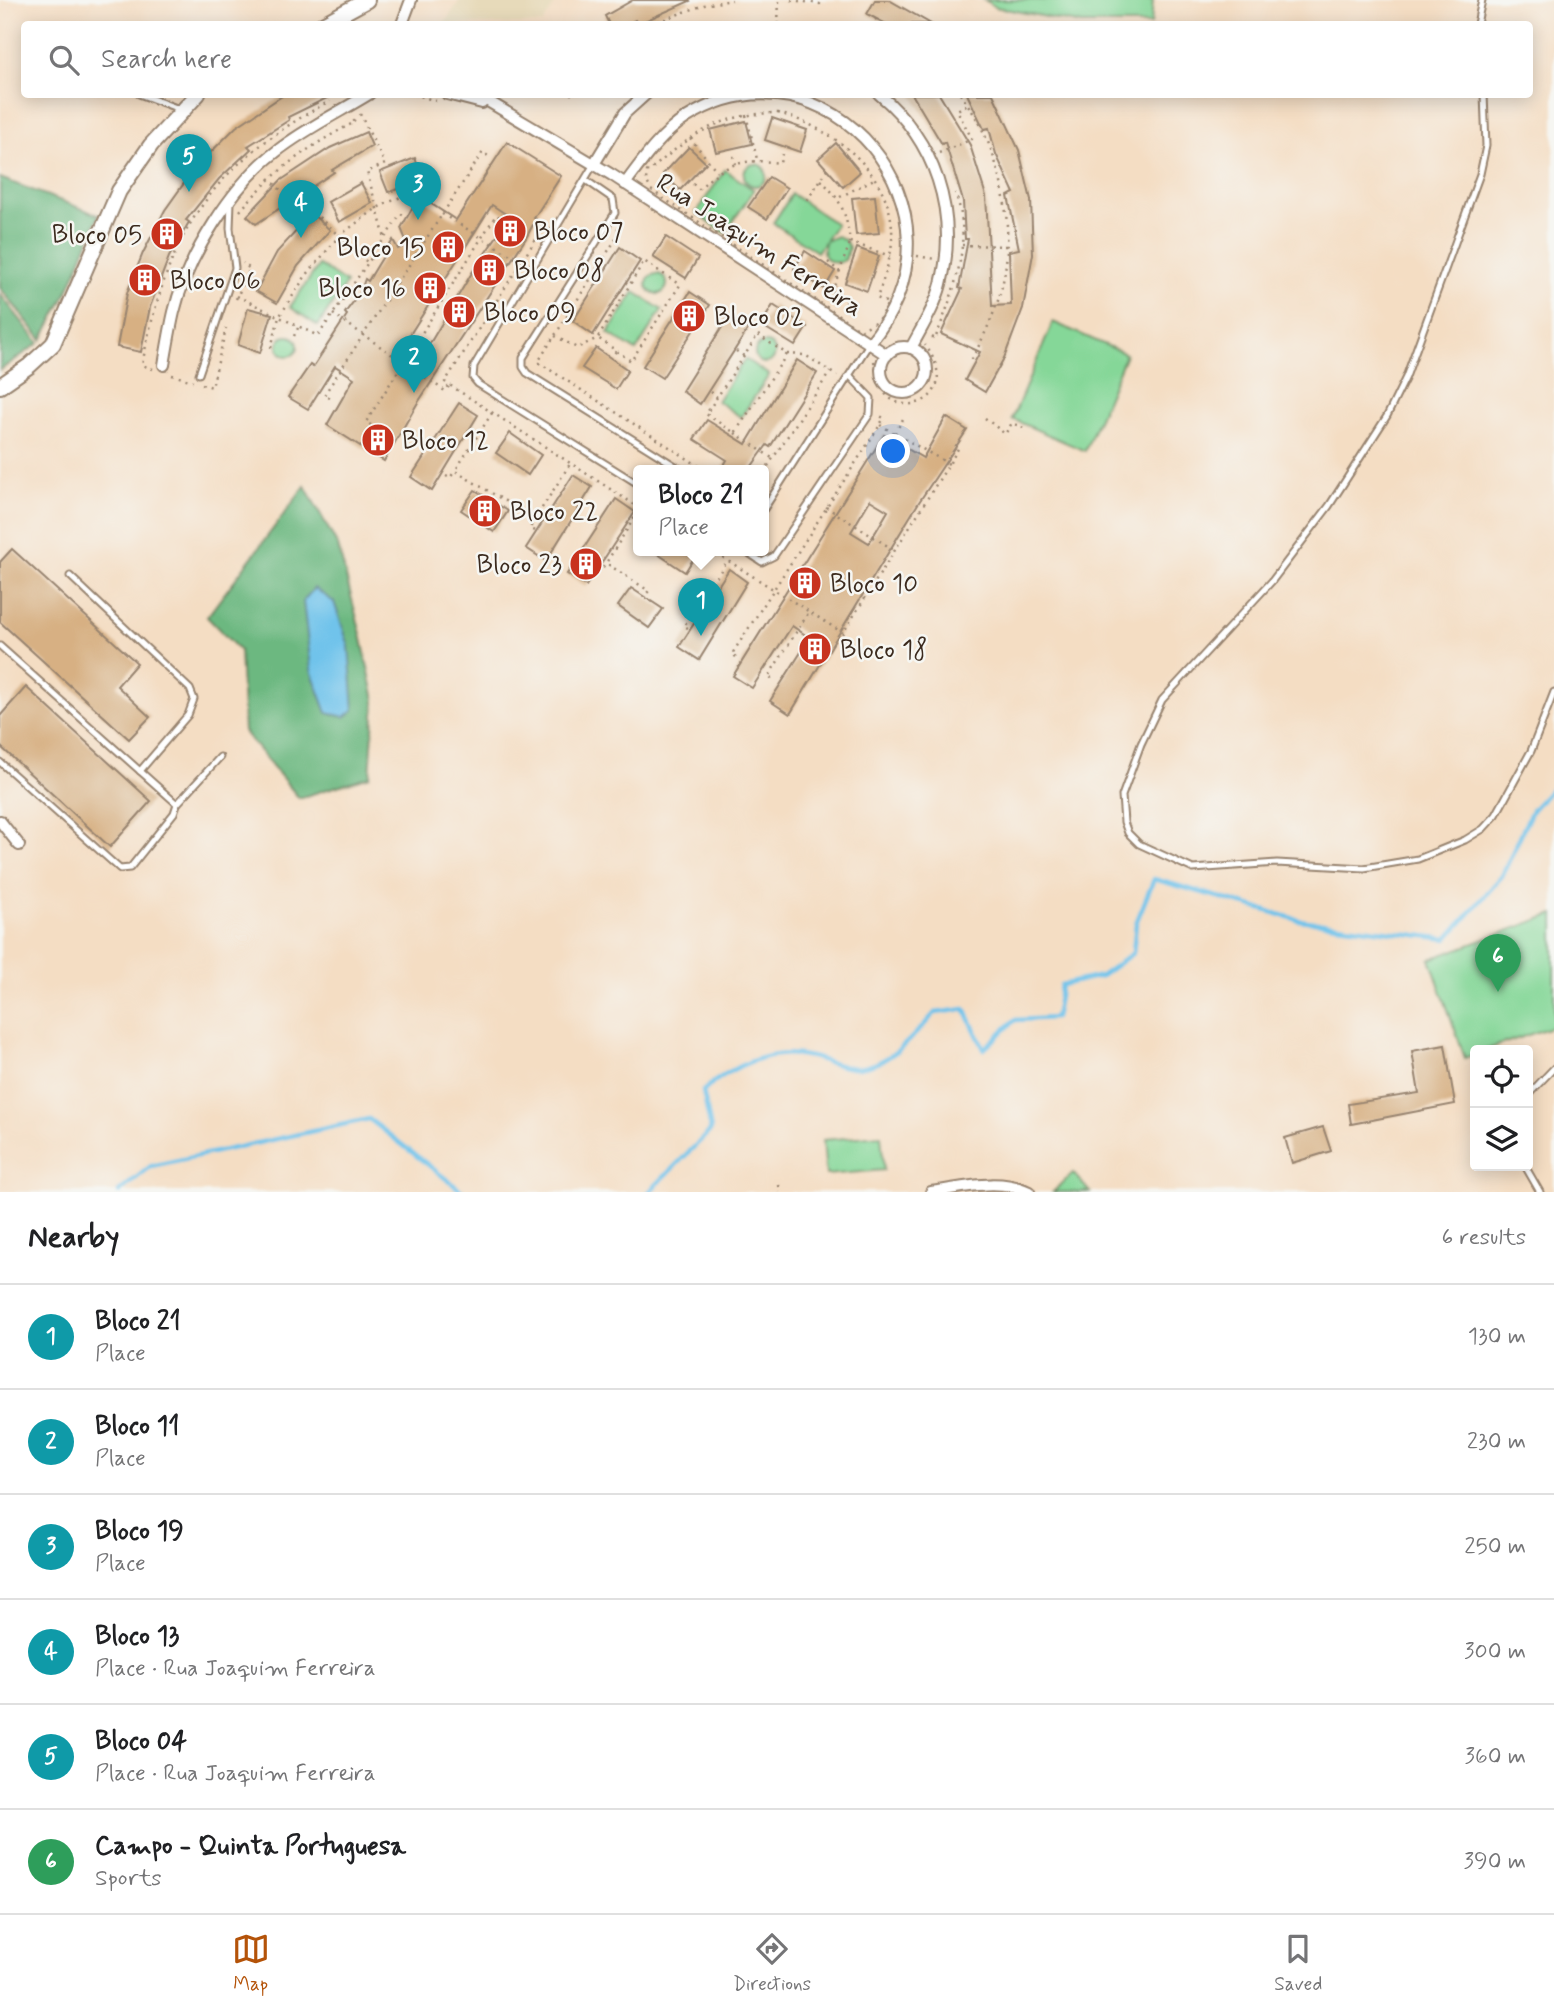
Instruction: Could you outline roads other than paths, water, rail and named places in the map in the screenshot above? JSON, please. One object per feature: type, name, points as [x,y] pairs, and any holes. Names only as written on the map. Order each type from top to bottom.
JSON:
[{"type":"street","points":[[403,21],[411,0]]},
{"type":"street","points":[[329,21],[366,1]]},
{"type":"street","points":[[0,386],[29,366],[53,344],[119,191],[151,145],[194,98]]},
{"type":"street","points":[[161,369],[174,311],[194,258],[232,200],[275,152],[363,98]]},
{"type":"street","name":"Rua Joaquim Ferreira","points":[[443,98],[492,105]]},
{"type":"street","name":"Rua Joaquim Ferreira","points":[[481,98],[594,164],[887,355]]},
{"type":"street","points":[[594,164],[625,113],[642,98]]},
{"type":"street","name":"Rua Joaquim Ferreira","points":[[625,184],[667,134],[683,120],[715,104],[747,98]]},
{"type":"street","name":"Rua Joaquim Ferreira","points":[[791,98],[818,107],[845,121],[874,149],[896,182],[906,207],[909,234],[894,301],[884,324],[869,344]]},
{"type":"street","points":[[882,98],[915,131],[927,150],[940,182],[947,227],[941,285],[911,348]]},
{"type":"street","points":[[911,348],[923,356],[928,370],[923,384],[911,393],[897,392],[885,383],[881,369],[887,355],[895,349],[911,348]]},
{"type":"street","points":[[0,821],[19,845]]},
{"type":"street","points":[[931,1192],[991,1184],[1019,1187],[1028,1192]]},
{"type":"lane","points":[[1478,21],[1482,0]]},
{"type":"lane","points":[[150,98],[182,110]]},
{"type":"lane","points":[[1484,98],[1486,146],[1480,174],[1406,377],[1387,416],[1329,506],[1272,581],[1162,699],[1141,744],[1122,796],[1124,822],[1128,833],[1139,844],[1193,869],[1277,863],[1364,868],[1418,859],[1465,840],[1483,829],[1496,815],[1531,751],[1554,692]]},
{"type":"lane","points":[[594,164],[587,181],[474,366],[473,378],[478,384],[633,481]]},
{"type":"lane","points":[[587,181],[614,199],[615,214],[523,358],[523,367],[527,373],[674,465]]},
{"type":"lane","points":[[200,374],[236,268],[230,228],[232,200]]},
{"type":"lane","points":[[769,501],[869,344]]},
{"type":"lane","points":[[753,556],[762,562],[774,556],[870,414],[871,398],[850,376]]},
{"type":"lane","points":[[70,576],[190,689],[194,699],[188,715],[139,771]]},
{"type":"lane","points":[[0,646],[177,804]]},
{"type":"lane","points":[[0,762],[120,869],[130,868],[174,813],[177,804],[220,757]]},
{"type":"lane","points":[[1533,1090],[1554,1068]]},
{"type":"lane","points":[[1528,1171],[1540,1192]]},
{"type":"water","points":[[314,588],[334,602],[349,646],[354,710],[345,717],[327,713],[311,670],[303,601]]},
{"type":"waterway","points":[[649,1192],[711,1130],[703,1091],[726,1074],[752,1061],[796,1055],[858,1068],[881,1061],[901,1048],[935,1013],[965,1009],[984,1049],[1015,1020],[1055,1018],[1061,985],[1101,976],[1133,953],[1136,923],[1154,879],[1299,920],[1447,939],[1502,876],[1532,810],[1554,786]]},
{"type":"waterway","points":[[119,1192],[151,1166],[369,1119],[463,1192]]},
{"type":"place","name":"Bloco 04","points":[[189,192]]},
{"type":"place","name":"Bloco 19","points":[[418,220]]},
{"type":"place","name":"Bloco 07","points":[[510,231]]},
{"type":"place","name":"Bloco 05","points":[[167,234]]},
{"type":"place","name":"Bloco 13","points":[[301,238]]},
{"type":"place","name":"Bloco 15","points":[[448,247]]},
{"type":"place","name":"Bloco 08","points":[[489,270]]},
{"type":"place","name":"Bloco 06","points":[[145,280]]},
{"type":"place","name":"Bloco 16","points":[[430,288]]},
{"type":"place","name":"Bloco 09","points":[[459,312]]},
{"type":"place","name":"Bloco 02","points":[[689,316]]},
{"type":"place","name":"Bloco 11","points":[[414,393]]},
{"type":"place","name":"Bloco 12","points":[[378,440]]},
{"type":"place","name":"Bloco 22","points":[[485,511]]},
{"type":"place","name":"Bloco 23","points":[[586,564]]},
{"type":"place","name":"Bloco 10","points":[[805,583]]},
{"type":"place","name":"Bloco 21","points":[[701,636]]},
{"type":"place","name":"Bloco 18","points":[[815,649]]},
{"type":"place","name":"Campo - Quinta Portuguesa","points":[[1498,992]]}]
